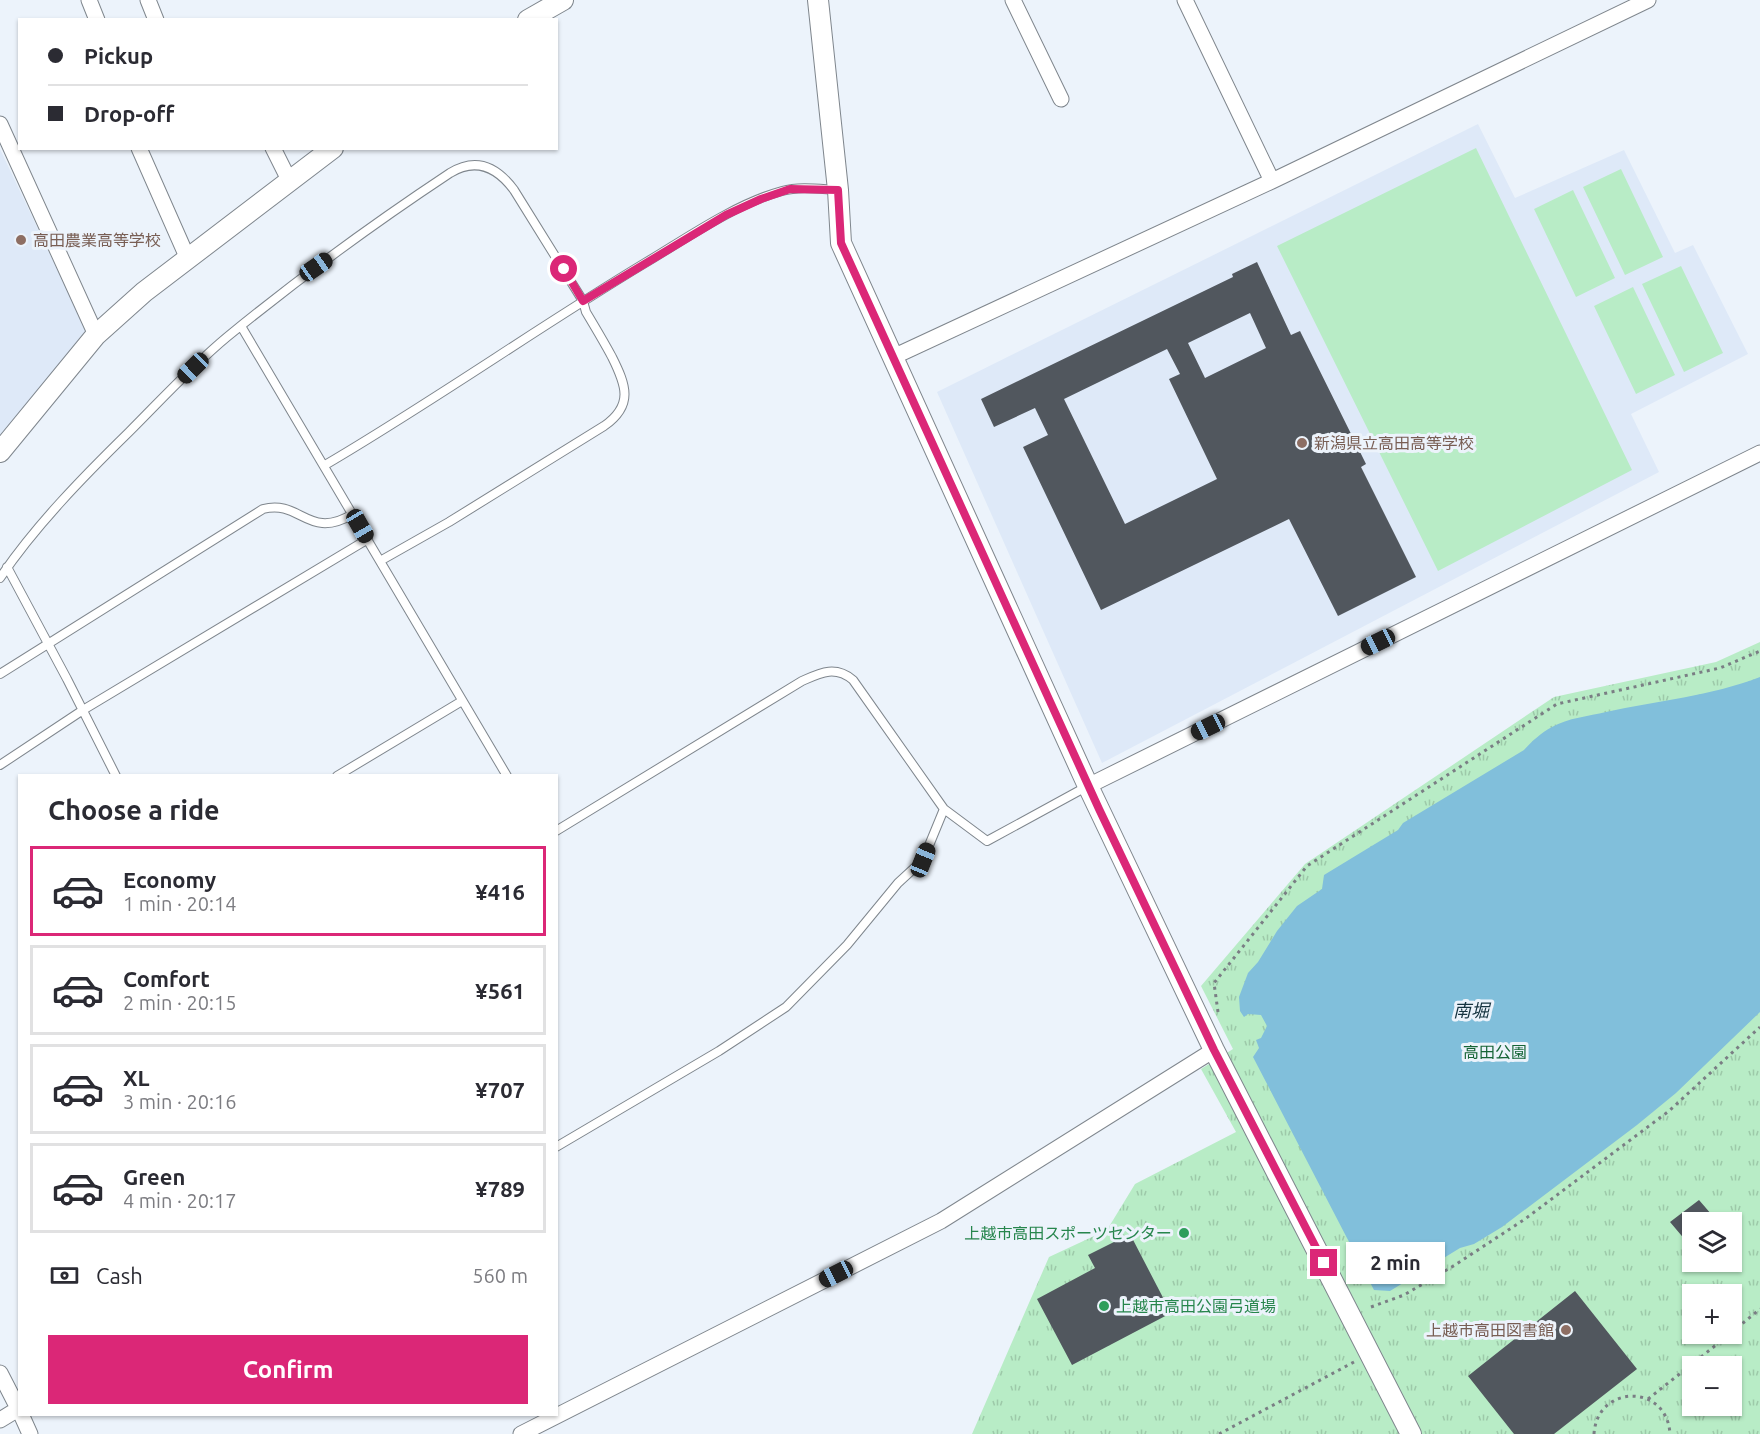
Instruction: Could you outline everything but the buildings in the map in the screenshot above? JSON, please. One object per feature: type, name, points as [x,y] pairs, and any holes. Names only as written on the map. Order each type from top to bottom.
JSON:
[{"type":"street","points":[[88,0],[96,18]]},
{"type":"street","points":[[148,0],[155,18]]},
{"type":"street","points":[[532,18],[563,0]]},
{"type":"street","points":[[818,0],[838,190],[841,243],[1088,786],[1214,1050],[1411,1434]]},
{"type":"street","points":[[1013,0],[1061,99]]},
{"type":"street","points":[[1185,0],[1272,182]]},
{"type":"street","points":[[893,357],[1272,182],[1624,5],[1648,0]]},
{"type":"street","points":[[0,124],[96,335]]},
{"type":"street","points":[[139,150],[188,259]]},
{"type":"street","points":[[274,150],[290,182]]},
{"type":"street","points":[[0,452],[96,335],[144,292],[330,150]]},
{"type":"street","points":[[1088,786],[1760,453]]},
{"type":"street","points":[[558,1415],[941,1221],[1214,1050]]},
{"type":"street","points":[[0,1373],[18,1410]]},
{"type":"street","points":[[0,1420],[18,1412]]},
{"type":"street","points":[[21,1416],[30,1434]]},
{"type":"street","points":[[521,1434],[556,1416]]},
{"type":"lane","points":[[0,578],[34,534],[109,452],[208,353],[298,280],[459,168],[469,165],[484,167],[504,177],[583,301],[586,312],[623,379],[625,394],[618,414],[604,426],[449,522],[380,561]]},
{"type":"lane","points":[[325,465],[374,436],[583,301],[726,215],[790,189],[838,190]]},
{"type":"lane","points":[[241,326],[506,774]]},
{"type":"lane","points":[[0,674],[263,508],[284,508],[321,524],[333,523],[353,514]]},
{"type":"lane","points":[[0,765],[83,710],[368,539]]},
{"type":"lane","points":[[8,567],[115,774]]},
{"type":"lane","points":[[558,830],[802,681],[832,670],[842,672],[853,680],[944,809],[987,841],[1088,786]]},
{"type":"lane","points":[[340,774],[462,701]]},
{"type":"lane","points":[[558,1146],[728,1046],[786,1007],[847,945],[898,884],[923,860],[944,809]]},
{"type":"path","points":[[1218,1017],[1214,983],[1307,866],[1557,704],[1720,668],[1760,651]]},
{"type":"path","points":[[1371,1307],[1404,1295],[1525,1220],[1669,1111],[1760,1027]]},
{"type":"path","points":[[1742,1324],[1760,1310]]},
{"type":"path","points":[[1648,1400],[1717,1344]]},
{"type":"path","points":[[1219,1434],[1354,1362]]},
{"type":"path","points":[[1594,1434],[1600,1413],[1615,1400],[1635,1396],[1648,1400],[1661,1409],[1667,1417],[1670,1434]]},
{"type":"shaded area","name":"新潟県立高田高等学校","points":[[1478,124],[1515,198],[1624,150],[1675,253],[1693,245],[1748,354],[1631,414],[1659,472],[1102,763],[937,392]]},
{"type":"shaded area","name":"高田農業高等学校","points":[[0,149],[86,330],[0,438]]},
{"type":"green space","points":[[1476,148],[1632,470],[1438,571],[1277,246]]},
{"type":"green space","points":[[1621,169],[1663,257],[1625,275],[1583,187]]},
{"type":"green space","points":[[1573,190],[1615,278],[1576,297],[1534,209]]},
{"type":"green space","points":[[1681,266],[1723,353],[1684,372],[1642,284]]},
{"type":"green space","points":[[1633,287],[1675,375],[1636,394],[1594,306]]},
{"type":"green space","name":"高田公園","points":[[1760,642],[1760,1434],[972,1434],[1049,1257],[1107,1230],[1135,1184],[1236,1132],[1201,1069],[1233,1049],[1201,986],[1305,864],[1554,697],[1716,662]]},
{"type":"water","name":"南堀","points":[[1760,677],[1760,1012],[1676,1093],[1502,1227],[1474,1244],[1460,1248],[1390,1291],[1374,1290],[1253,1057],[1259,1048],[1256,1040],[1261,1038],[1267,1026],[1261,1015],[1248,1014],[1244,1017],[1240,1011],[1239,997],[1248,973],[1297,906],[1322,889],[1324,875],[1398,830],[1403,823],[1524,750],[1552,727],[1565,721],[1703,694]]},
{"type":"place","name":"高田農業高等学校","points":[[21,240]]},
{"type":"place","name":"新潟県立高田高等学校","points":[[1302,443]]},
{"type":"place","name":"上越市高田スポーツセンター","points":[[1184,1233]]},
{"type":"place","name":"上越市高田公園弓道場","points":[[1104,1306]]},
{"type":"place","name":"上越市高田図書館","points":[[1566,1330]]},
{"type":"route","points":[[564,269],[583,301],[726,215],[761,199],[790,189],[838,190],[841,243],[1099,809],[1214,1050],[1324,1263]]}]
